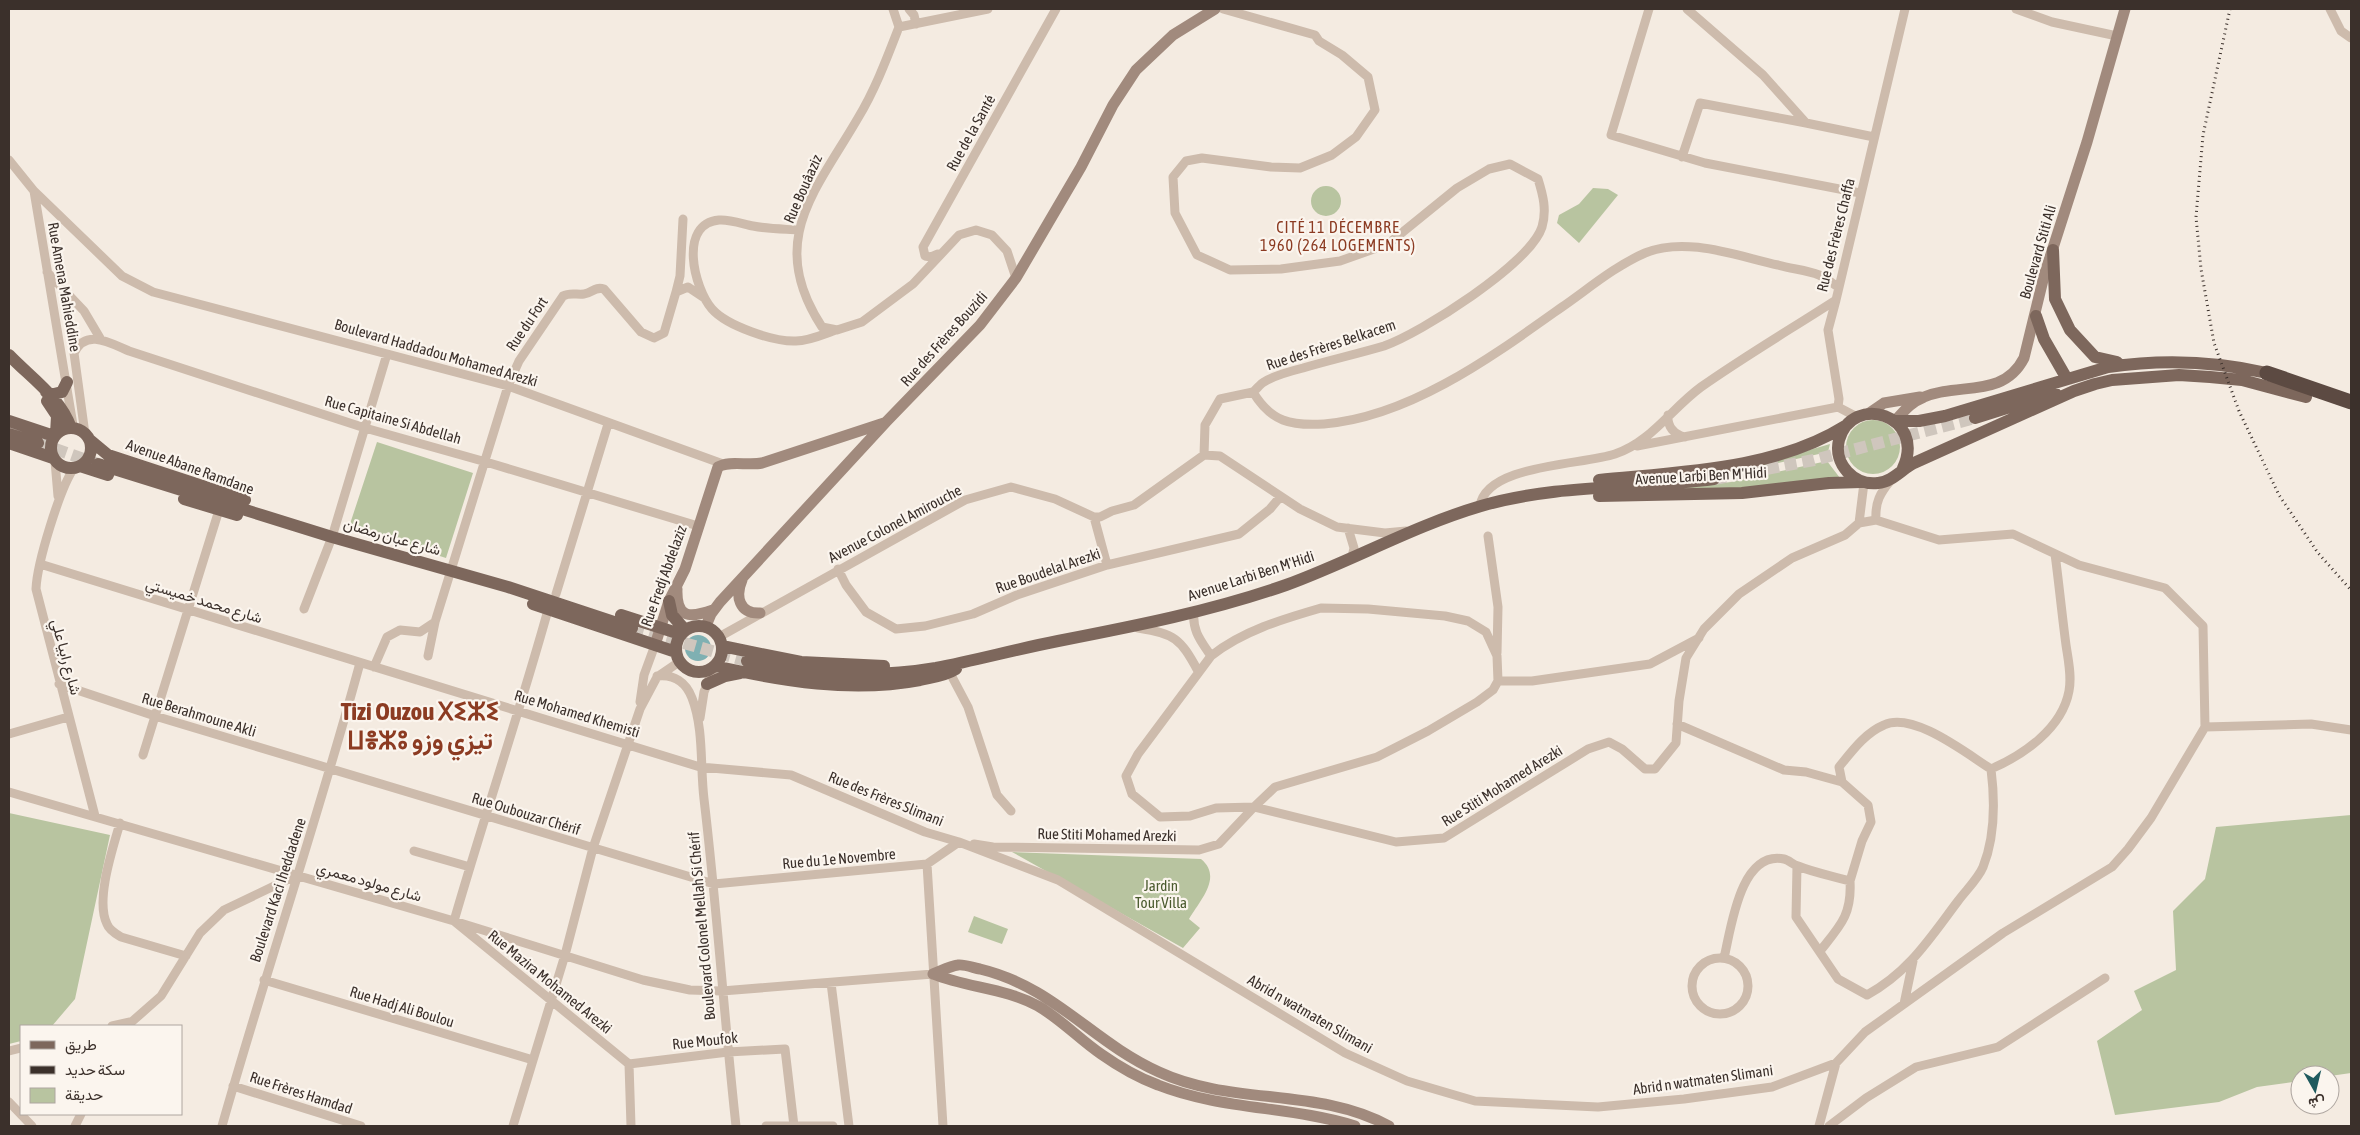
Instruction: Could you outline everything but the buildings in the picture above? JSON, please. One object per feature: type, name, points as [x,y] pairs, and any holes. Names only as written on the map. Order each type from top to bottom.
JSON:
[{"type":"highway","points":[[2267,373],[2351,402]]},
{"type":"highway","points":[[2306,397],[2351,412]]},
{"type":"main road","name":"Rue des Frères Bouzidi","points":[[706,626],[713,610],[886,422],[980,325],[1016,278],[1081,167],[1113,105],[1136,70],[1173,35],[1215,9]]},
{"type":"main road","name":"Boulevard Stiti Ali","points":[[1895,421],[1906,408],[1926,396],[1988,386],[2010,377],[2018,370],[2024,358],[2036,316],[2044,276],[2125,9]]},
{"type":"main road","points":[[2053,250],[2055,299],[2070,330],[2095,357],[2111,362],[2234,365],[2267,373]]},
{"type":"main road","points":[[2036,316],[2044,339],[2067,379]]},
{"type":"main road","points":[[9,355],[65,412],[80,432],[90,455],[77,467],[64,467],[54,460],[9,443]]},
{"type":"main road","points":[[1895,421],[1919,421],[1945,416],[2108,366],[2130,363]]},
{"type":"main road","points":[[26,373],[55,413],[57,422],[50,449],[54,460]]},
{"type":"main road","points":[[1926,396],[1884,403],[1857,418],[1839,440],[1839,458],[1848,474],[1864,482],[1878,484],[1892,478],[1903,468],[2074,392],[2112,380],[2179,375],[2242,380],[2306,397]]},
{"type":"main road","points":[[2029,400],[2067,379]]},
{"type":"main road","points":[[46,392],[54,394],[62,392],[67,382]]},
{"type":"main road","points":[[1974,418],[2051,393],[2074,392]]},
{"type":"main road","points":[[1857,418],[1886,416],[1895,421],[1905,433],[1909,445],[1908,457],[1903,468]]},
{"type":"main road","name":"Avenue Larbi Ben M'Hidi","points":[[715,666],[856,675],[900,673],[964,662],[1130,626],[1194,612],[1286,584],[1480,506],[1539,493],[1567,484],[1698,471],[1773,456],[1808,447],[1823,440],[1857,418]]},
{"type":"main road","points":[[9,421],[55,435],[80,432]]},
{"type":"main road","name":"Boulevard Haddadou Mohamed Arezki","points":[[724,464],[750,465],[762,463],[886,422]]},
{"type":"main road","name":"Avenue Abane Ramdane","points":[[80,432],[108,455],[248,502],[267,517]]},
{"type":"main road","points":[[9,434],[38,444]]},
{"type":"main road","points":[[98,464],[267,517]]},
{"type":"main road","name":"Rue Fredj Abdelaziz","points":[[655,645],[669,601],[685,569],[716,469],[724,464]]},
{"type":"main road","name":"Avenue Abane Ramdane","points":[[77,467],[240,516],[267,517]]},
{"type":"main road","name":"Avenue Larbi Ben M'Hidi","points":[[1539,493],[1714,479]]},
{"type":"main road","name":"Avenue Larbi Ben M'Hidi","points":[[1539,493],[1558,498],[1692,495],[1742,493],[1844,482],[1864,482]]},
{"type":"main road","name":"شارع عبان رمضان","points":[[267,517],[508,587]]},
{"type":"main road","points":[[743,578],[737,593],[739,602],[750,612],[760,613]]},
{"type":"main road","points":[[508,587],[532,588],[556,594],[660,628],[683,632],[695,626],[706,626],[721,641],[722,654],[715,666],[706,671],[696,672],[686,669],[677,657],[655,645],[548,610],[529,602],[508,587]]},
{"type":"main road","points":[[508,587],[632,628]]},
{"type":"main road","points":[[677,588],[677,603],[685,614],[693,616],[713,610]]},
{"type":"main road","points":[[669,601],[672,615],[683,632],[677,657]]},
{"type":"main road","name":"Avenue Larbi Ben M'Hidi","points":[[721,641],[786,660],[845,665],[908,664],[943,659],[964,662]]},
{"type":"main road","name":"Avenue Larbi Ben M'Hidi","points":[[746,667],[803,682],[873,685],[914,681],[950,673],[964,662]]},
{"type":"main road","points":[[707,684],[746,667]]},
{"type":"main road","points":[[933,974],[959,964],[1017,981],[1048,998],[1107,1042],[1158,1072],[1187,1083],[1220,1091],[1310,1101],[1361,1114],[1389,1126]]},
{"type":"main road","points":[[933,974],[954,982],[1014,995],[1037,1006],[1063,1022],[1101,1054],[1157,1085],[1218,1102],[1308,1114],[1355,1126]]},
{"type":"street","points":[[892,9],[899,28],[988,9]]},
{"type":"street","points":[[909,9],[914,14],[916,24]]},
{"type":"street","name":"Rue de la Santé","points":[[941,253],[931,258],[925,256],[923,247],[1056,9]]},
{"type":"street","name":"Rue des Frères Belkacem","points":[[1223,9],[1315,35],[1319,41],[1342,55],[1368,76],[1374,110],[1356,136],[1332,155],[1300,168],[1271,167],[1202,158],[1186,160],[1173,177],[1175,213],[1197,254],[1230,270],[1281,269],[1340,261],[1388,244],[1457,188],[1489,169],[1510,164],[1538,179],[1545,202],[1542,227],[1534,241],[1513,264],[1458,305],[1428,324],[1386,345],[1291,371],[1264,382],[1253,392]]},
{"type":"street","points":[[1649,9],[1611,135],[1682,156],[1860,193]]},
{"type":"street","points":[[1687,9],[1763,75],[1806,123]]},
{"type":"street","name":"Rue des Frères Chaffa","points":[[1480,506],[1482,497],[1487,490],[1517,474],[1614,455],[1633,447],[1648,436],[1668,415],[1702,387],[1836,300],[1905,9]]},
{"type":"street","points":[[2016,9],[2052,22],[2117,36]]},
{"type":"street","points":[[2330,9],[2341,31],[2351,38]]},
{"type":"street","name":"Rue Bouâaziz","points":[[837,330],[822,327],[809,307],[797,265],[798,230],[800,222],[833,157],[859,117],[899,28]]},
{"type":"street","points":[[1682,156],[1700,103],[1874,137]]},
{"type":"street","name":"Rue Amena Mahieddine","points":[[9,160],[34,191],[67,382],[80,432]]},
{"type":"street","name":"Boulevard Haddadou Mohamed Arezki","points":[[34,191],[122,276],[153,292],[508,386],[608,424],[724,464]]},
{"type":"street","points":[[676,292],[680,276],[683,219]]},
{"type":"street","points":[[703,296],[694,272],[694,249],[696,239],[706,225],[720,219],[755,227],[798,230]]},
{"type":"street","points":[[676,292],[688,287],[703,296],[720,316],[749,330],[777,340],[802,341],[862,322],[913,284],[959,235],[976,230],[992,235],[1007,251],[1016,278]]},
{"type":"street","points":[[1204,455],[1205,425],[1220,400],[1253,392],[1262,408],[1274,417],[1287,422],[1309,425],[1347,422],[1398,406],[1482,361],[1645,253],[1673,247],[1721,252],[1818,275],[1838,287]]},
{"type":"street","points":[[47,272],[90,322],[100,338],[84,341]]},
{"type":"street","name":"Rue du Fort","points":[[508,386],[518,360],[563,296],[567,294],[586,294],[596,288],[604,289],[641,332],[654,338],[664,333],[676,292]]},
{"type":"street","points":[[1836,300],[1828,330],[1839,399],[1838,407]]},
{"type":"street","points":[[80,432],[74,356],[77,347],[90,335],[90,322]]},
{"type":"street","name":"Rue Capitaine Si Abdellah","points":[[100,338],[129,351],[365,428],[486,462],[698,526]]},
{"type":"street","points":[[304,609],[332,537],[387,354]]},
{"type":"street","points":[[428,656],[435,622],[450,570],[486,462],[508,386]]},
{"type":"street","points":[[1633,447],[1838,407],[1857,418]]},
{"type":"street","points":[[1668,415],[1670,426],[1674,432],[1687,437]]},
{"type":"street","points":[[556,594],[608,424]]},
{"type":"street","points":[[1107,565],[1094,517],[1100,518],[1112,511],[1134,505],[1204,455],[1220,456],[1280,497],[1337,527],[1385,533],[1414,531]]},
{"type":"street","points":[[54,460],[59,480],[58,504]]},
{"type":"street","points":[[58,504],[77,467]]},
{"type":"street","points":[[1876,520],[1875,506],[1879,495],[1892,478]]},
{"type":"street","points":[[1819,1126],[1836,1064],[1865,1032],[2003,932],[2112,867],[2151,818],[2205,727],[2203,626],[2165,588],[2078,565],[2013,534],[1939,540],[1876,520],[1859,523],[1864,482]]},
{"type":"street","name":"Avenue Colonel Amirouche","points":[[721,641],[760,613],[965,500],[1011,487],[1054,499],[1094,517]]},
{"type":"street","name":"Rue Boudelal Arezki","points":[[838,570],[846,585],[866,612],[896,629],[925,626],[972,614],[1017,595],[1107,565],[1239,534],[1270,509],[1280,497]]},
{"type":"street","name":"شارع رابيا علي","points":[[58,504],[36,580],[36,597],[94,816]]},
{"type":"street","points":[[143,755],[219,510]]},
{"type":"street","name":"Rue Stiti Mohamed Arezki","points":[[959,842],[992,847],[1199,850],[1219,844],[1254,807],[1396,842],[1444,838],[1588,749],[1609,742],[1622,749],[1645,769],[1655,768],[1676,743],[1686,658],[1704,629],[1740,594],[1792,558],[1844,535],[1859,523]]},
{"type":"street","points":[[1348,528],[1354,548],[1352,557]]},
{"type":"street","points":[[1488,536],[1498,606],[1498,681],[1493,690],[1477,702],[1428,732],[1376,757],[1275,787],[1254,807],[1216,808],[1190,816],[1160,816],[1132,794],[1126,776],[1138,754],[1198,670],[1221,648],[1278,621],[1321,608],[1378,610],[1445,616],[1468,621],[1486,632],[1497,656]]},
{"type":"street","points":[[1991,769],[2015,758],[2038,741],[2056,717],[2069,691],[2068,663],[2055,554]]},
{"type":"street","name":"شارع محمد خميستي","points":[[40,564],[360,663]]},
{"type":"street","points":[[454,921],[485,815],[520,711],[548,610]]},
{"type":"street","points":[[1194,612],[1193,623],[1196,633],[1211,656]]},
{"type":"street","points":[[374,667],[387,637],[400,630],[420,632],[435,622]]},
{"type":"street","points":[[1130,626],[1164,632],[1185,647],[1198,670]]},
{"type":"street","points":[[1498,681],[1532,681],[1650,664],[1699,638]]},
{"type":"street","points":[[640,709],[642,682],[655,645]]},
{"type":"street","points":[[513,1126],[565,955],[593,848],[628,743],[640,709],[657,676],[677,657]]},
{"type":"street","name":"Rue Mohamed Khemisti","points":[[360,663],[700,766]]},
{"type":"street","name":"Boulevard Kaci Iheddadene","points":[[222,1126],[296,875],[331,770],[360,663]]},
{"type":"street","name":"Boulevard Colonel Mellah Si Chérif","points":[[715,666],[707,684],[700,723],[700,766],[714,884],[722,992],[736,1126]]},
{"type":"street","points":[[950,673],[968,707],[997,795],[1011,811]]},
{"type":"street","name":"Boulevard Colonel Mellah Si Chérif","points":[[657,676],[672,676],[684,685],[692,698],[700,723]]},
{"type":"street","name":"Rue Berahmoune Akli","points":[[59,684],[155,716],[331,770]]},
{"type":"street","points":[[9,734],[68,717]]},
{"type":"street","points":[[1842,782],[1839,767],[1861,740],[1885,724],[1907,723],[1937,734],[1991,769]]},
{"type":"street","points":[[1678,724],[1784,770],[1806,772],[1842,782],[1868,805],[1871,822],[1862,841],[1850,881],[1852,900],[1841,926],[1820,951]]},
{"type":"street","points":[[2205,727],[2311,724],[2351,730]]},
{"type":"street","name":"Rue des Frères Slimani","points":[[700,766],[791,775],[925,832],[959,842],[1058,880]]},
{"type":"street","points":[[1797,866],[1796,917],[1838,979],[1867,995],[1886,985],[1913,961],[1982,868],[1992,836],[1993,786],[1991,769]]},
{"type":"street","name":"Rue Oubouzar Chérif","points":[[331,770],[714,884]]},
{"type":"street","name":"شارع مولود معمري","points":[[9,792],[454,921],[653,982],[690,990],[722,992],[933,974]]},
{"type":"street","points":[[120,823],[104,885],[106,924],[121,937],[186,956]]},
{"type":"street","name":"Rue du 1e Novembre","points":[[714,884],[927,864],[959,842]]},
{"type":"street","points":[[414,850],[470,867]]},
{"type":"street","points":[[1724,958],[1741,890],[1752,870],[1769,860],[1785,859],[1797,866],[1850,881]]},
{"type":"street","points":[[927,864],[943,1126]]},
{"type":"street","points":[[128,1024],[161,996],[200,933],[224,910],[296,875]]},
{"type":"street","name":"Abrid n watmaten Slimani","points":[[1058,880],[1345,1053],[1407,1081],[1475,1101],[1598,1107],[1684,1099],[1772,1087],[1836,1064]]},
{"type":"street","name":"Rue Mazira Mohamed Arezki","points":[[454,921],[629,1064]]},
{"type":"street","points":[[1724,958],[1736,962],[1742,968],[1749,985],[1747,994],[1736,1009],[1718,1014],[1700,1006],[1695,998],[1693,980],[1702,964],[1710,960],[1724,958]]},
{"type":"street","points":[[1904,1004],[1913,961]]},
{"type":"street","points":[[1829,1126],[1866,1098],[1916,1067],[1998,1047],[2105,978]]},
{"type":"street","name":"Rue Hadj Ali Boulou","points":[[264,980],[533,1060]]},
{"type":"street","points":[[831,983],[849,1126]]},
{"type":"street","name":"Rue Moufok","points":[[629,1064],[728,1052],[785,1048],[794,1126]]},
{"type":"street","points":[[629,1064],[631,1126]]},
{"type":"street","name":"Rue Frères Hamdad","points":[[233,1086],[361,1126]]},
{"type":"street","points":[[9,1102],[20,1113]]},
{"type":"street","points":[[21,1115],[32,1126]]},
{"type":"street","points":[[766,1126],[833,1126]]},
{"type":"green space","points":[[1326,186],[1332,187],[1340,195],[1340,207],[1332,215],[1326,216],[1320,215],[1312,207],[1311,201],[1312,195],[1320,187]]},
{"type":"green space","points":[[1593,188],[1608,189],[1618,195],[1579,243],[1557,223],[1559,215],[1579,204]]},
{"type":"green space","points":[[1873,420],[1892,428],[1900,447],[1892,466],[1873,474],[1854,466],[1846,447],[1854,428]]},
{"type":"green space","points":[[377,442],[473,473],[446,558],[349,527]]},
{"type":"green space","points":[[1830,444],[1828,452],[1769,465],[1689,478],[1789,456]]},
{"type":"green space","points":[[1827,461],[1840,478],[1751,489],[1640,493],[1731,482]]},
{"type":"green space","points":[[9,813],[110,835],[75,999],[53,1025],[20,1025],[20,1041],[9,1044]]},
{"type":"green space","points":[[2351,815],[2351,1073],[2340,1075],[2340,1065],[2290,1065],[2290,1082],[2257,1087],[2219,1102],[2115,1115],[2097,1041],[2142,1010],[2134,991],[2176,970],[2173,911],[2205,879],[2216,827]]},
{"type":"green space","name":"Jardin Tour Villa","points":[[1012,852],[1201,859],[1210,873],[1210,881],[1189,919],[1200,928],[1183,948]]},
{"type":"green space","points":[[974,916],[1008,929],[1002,944],[968,932]]},
{"type":"water","points":[[698,635],[707,639],[711,648],[707,657],[698,661],[689,657],[685,648],[689,639]]},
{"type":"tunnel","points":[[1714,479],[1814,460],[1975,418]]},
{"type":"tunnel","points":[[38,443],[98,464]]},
{"type":"tunnel","points":[[632,628],[747,661]]},
{"type":"railway","points":[[2230,9],[2203,135],[2196,217],[2201,269],[2214,343],[2239,411],[2279,495],[2318,553],[2351,590]]},
{"type":"district","name":"CITÉ 11 DÉCEMBRE 1960 (264 LOGEMENTS)","points":[[1338,236]]},
{"type":"district","name":"Tizi Ouzou ⵝⵉⵣⵉ ⵡⴻⵣⵓ تيزي وزو","points":[[420,726]]}]
